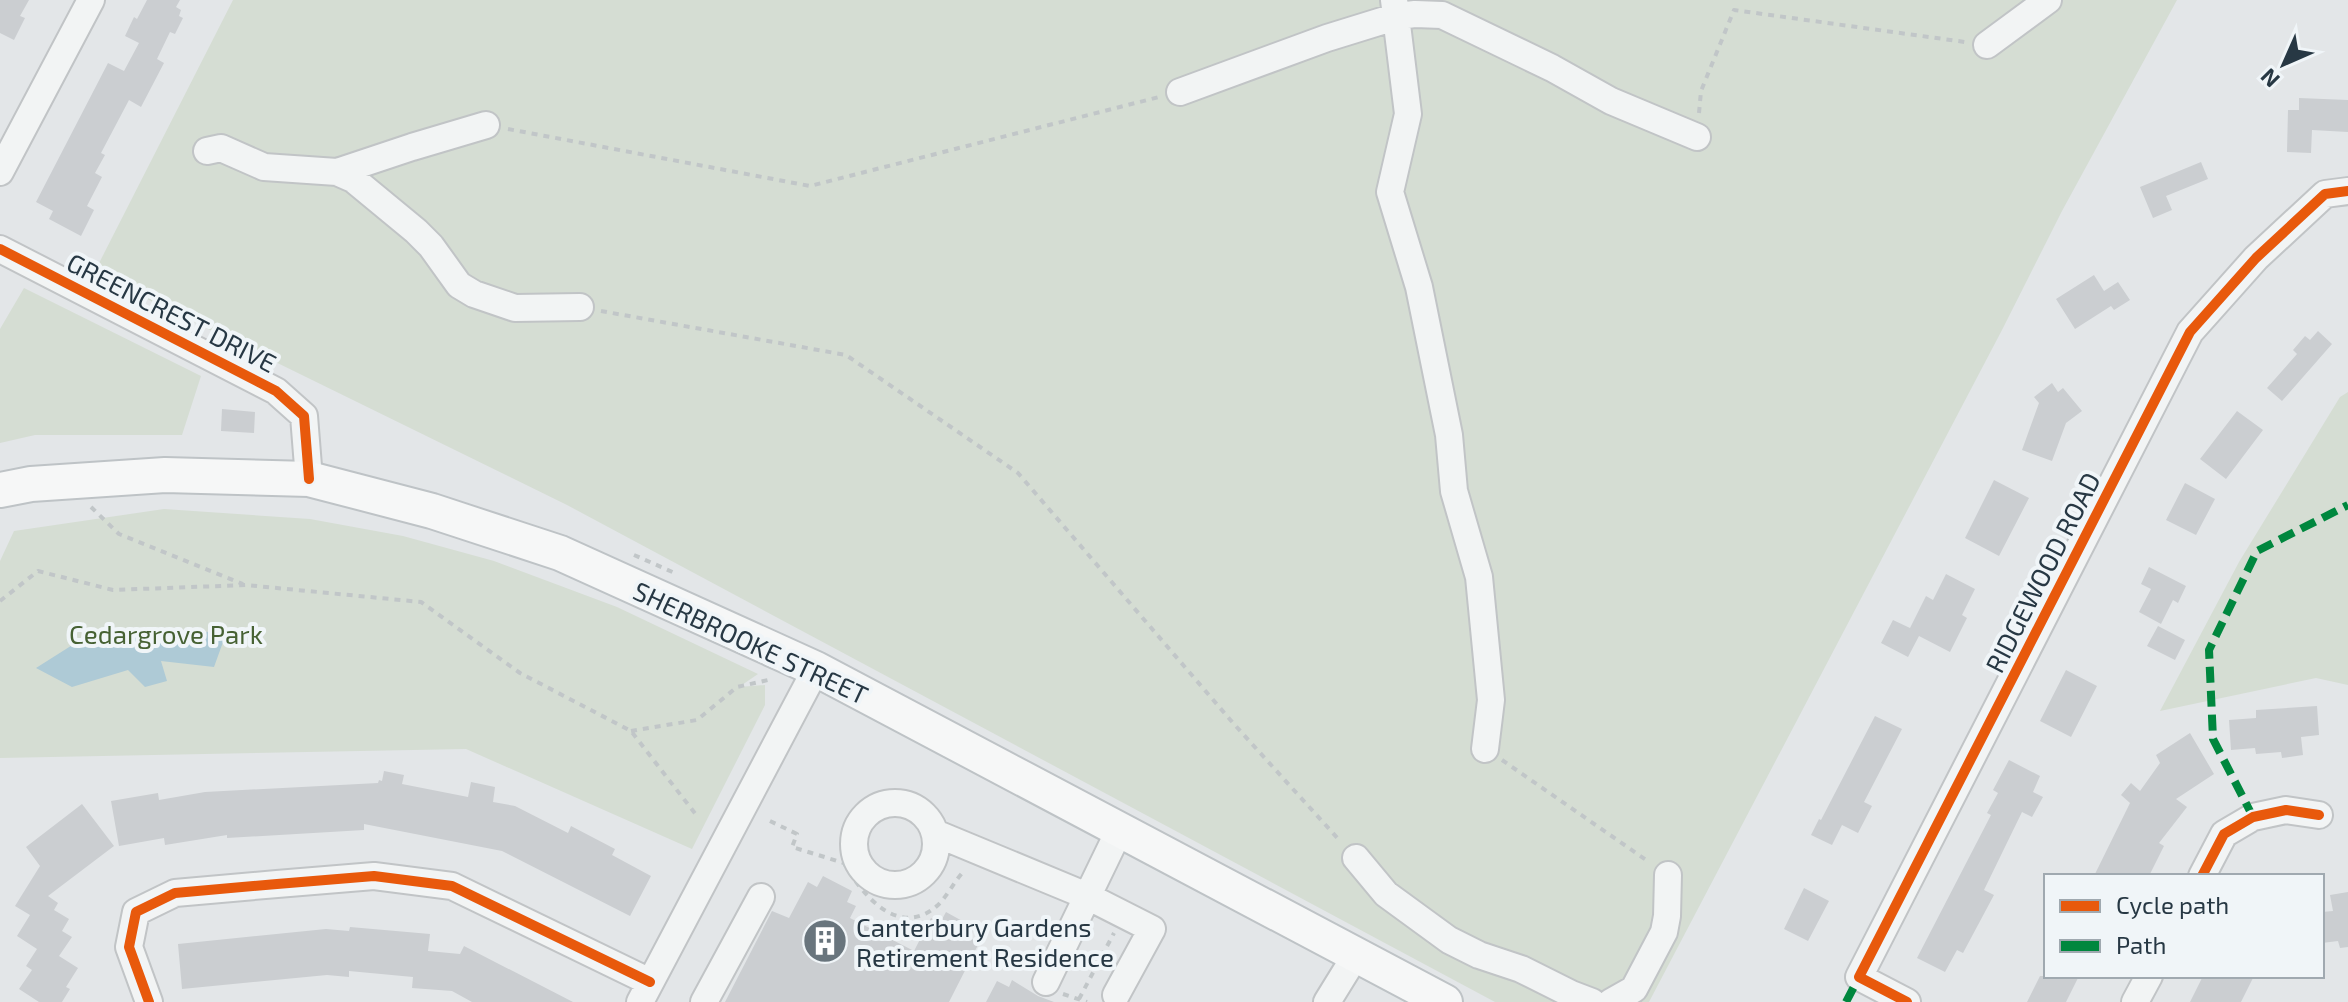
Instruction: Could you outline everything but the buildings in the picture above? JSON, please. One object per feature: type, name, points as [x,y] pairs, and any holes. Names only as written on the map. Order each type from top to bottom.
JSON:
[{"type":"main road","name":"SHERBROOKE STREET","points":[[0,490],[31,484],[165,475],[309,479],[432,511],[560,553],[816,669],[1445,1002]]},
{"type":"street","points":[[0,172],[91,0]]},
{"type":"street","points":[[1987,45],[2048,0]]},
{"type":"street","points":[[1180,92],[1327,38],[1396,8],[1415,14],[1442,15],[1552,68],[1611,101],[1697,137]]},
{"type":"street","points":[[1396,8],[1408,114],[1390,192],[1419,287],[1449,435],[1454,491],[1479,577],[1491,700],[1485,749]]},
{"type":"street","points":[[337,172],[486,125]]},
{"type":"street","points":[[207,151],[221,148],[264,167],[337,172],[353,179],[416,231],[459,285],[474,294],[515,308],[551,305],[580,307]]},
{"type":"street","name":"RIDGEWOOD ROAD","points":[[1907,1002],[1859,977],[2190,332],[2256,258],[2325,194],[2348,191]]},
{"type":"street","name":"GREENCREST DRIVE","points":[[0,249],[276,391],[304,416],[309,479]]},
{"type":"street","points":[[149,1002],[129,947],[136,912],[175,893],[374,876],[452,886],[645,992],[816,669]]},
{"type":"street","points":[[2203,874],[2224,834],[2253,817],[2286,810],[2319,815]]},
{"type":"street","points":[[1046,982],[1119,831]]},
{"type":"street","points":[[935,833],[1082,905],[1152,929],[1116,995]]},
{"type":"street","points":[[1356,858],[1386,894],[1449,940],[1592,1002]]},
{"type":"street","points":[[1611,1002],[1634,989],[1664,932],[1668,875]]},
{"type":"street","points":[[704,1002],[761,897]]},
{"type":"street","points":[[1327,1002],[1356,955]]},
{"type":"street","points":[[2135,1002],[2148,978]]},
{"type":"path","points":[[1697,137],[1701,91],[1734,10],[1987,45]]},
{"type":"path","points":[[486,125],[810,186],[1180,92]]},
{"type":"path","points":[[580,307],[846,355],[1018,473],[1233,723],[1356,858]]},
{"type":"path","points":[[91,507],[119,534],[246,585]]},
{"type":"path","points":[[0,601],[38,571],[113,590],[246,585],[421,602],[520,673],[631,731],[697,816]]},
{"type":"path","points":[[631,731],[697,720],[737,687],[768,680],[780,653]]},
{"type":"path","points":[[1485,749],[1668,875]]},
{"type":"path","points":[[770,821],[797,834],[792,847],[844,863],[855,883],[871,901],[893,916],[921,917],[939,904],[963,871],[974,867]]},
{"type":"path","points":[[1079,999],[1115,933],[1082,905]]},
{"type":"green space","points":[[233,0],[2177,0],[2062,211],[1649,1002],[1495,1002],[567,505],[94,273]]},
{"type":"green space","points":[[24,288],[201,376],[182,435],[35,435],[0,443],[0,329]]},
{"type":"green space","points":[[2348,392],[2348,685],[2316,678],[2160,711],[2239,562],[2340,397]]},
{"type":"green space","name":"Cedargrove Park","points":[[164,509],[310,519],[403,536],[494,561],[617,607],[758,674],[739,687],[765,685],[765,705],[692,849],[466,749],[0,758],[0,561],[14,531]]},
{"type":"water","points":[[227,631],[214,667],[161,661],[167,681],[145,687],[128,670],[72,687],[36,668],[85,637]]},
{"type":"marked path","points":[[2253,817],[2213,739],[2209,650],[2257,551],[2348,505]]},
{"type":"marked path","points":[[1846,1002],[1859,977]]},
{"type":"cycle path","points":[[1907,1002],[1859,977],[2190,332],[2256,258],[2325,194],[2348,191]]},
{"type":"cycle path","points":[[0,249],[276,391],[304,416],[309,479]]},
{"type":"cycle path","points":[[2203,874],[2224,834],[2253,817],[2286,810],[2319,815]]},
{"type":"cycle path","points":[[149,1002],[129,947],[136,912],[175,893],[374,876],[452,886],[650,982]]},
{"type":"place","name":"Canterbury Gardens Retirement Residence","points":[[825,941]]}]
